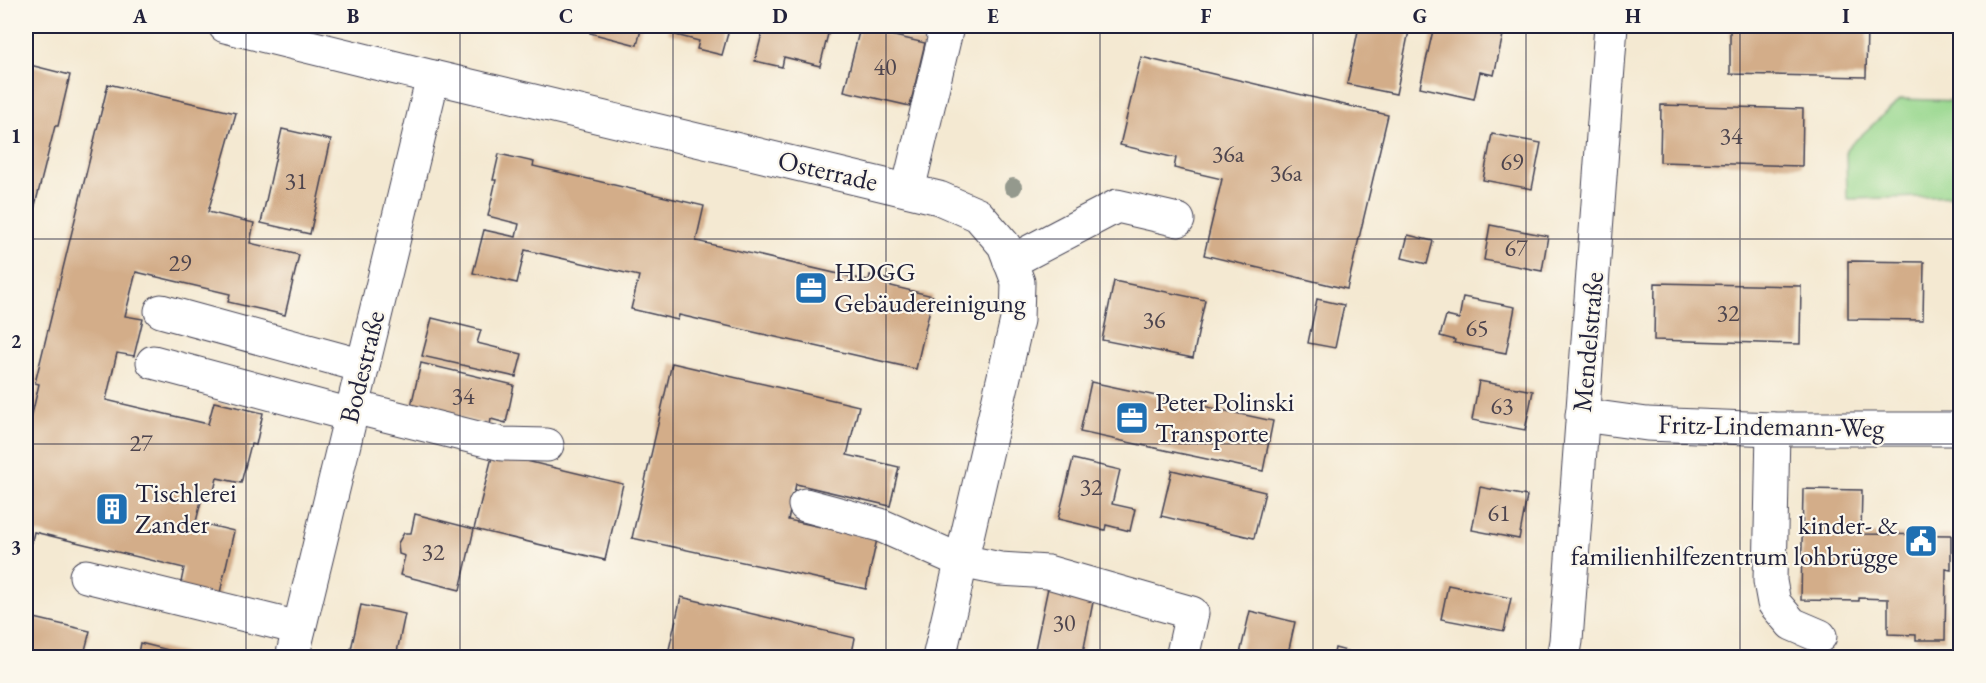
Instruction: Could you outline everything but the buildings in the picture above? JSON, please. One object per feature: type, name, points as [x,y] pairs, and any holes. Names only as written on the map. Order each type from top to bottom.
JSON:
[{"type":"street","name":"Osterrade","points":[[225,26],[908,190],[939,198],[978,215],[1004,245],[1017,282],[1017,320],[939,657]]},
{"type":"street","points":[[908,190],[947,27],[939,26]]},
{"type":"street","name":"Mendelstraße","points":[[1563,657],[1611,26]]},
{"type":"street","name":"Bodestraße","points":[[295,643],[433,77]]},
{"type":"street","points":[[1010,262],[1116,206],[1178,220]]},
{"type":"street","points":[[161,311],[363,366]]},
{"type":"street","points":[[153,362],[352,411],[502,444],[547,445]]},
{"type":"street","name":"Fritz-Lindemann-Weg","points":[[1582,415],[1647,424],[1773,429],[1960,429]]},
{"type":"street","points":[[1773,429],[1770,581],[1774,603],[1792,624],[1820,636]]},
{"type":"street","points":[[805,505],[880,525],[961,561],[1000,569],[1048,572],[1192,613],[1182,657]]},
{"type":"street","points":[[86,576],[295,643]]},
{"type":"green space","points":[[1901,99],[1960,101],[1960,196],[1847,199],[1846,149]]},
{"type":"place","name":"HDGG Gebäudereinigung","points":[[811,288]]},
{"type":"place","name":"Peter Polinski Transporte","points":[[1132,418]]},
{"type":"place","name":"Tischlerei Zander","points":[[112,509]]},
{"type":"place","name":"kinder- & familienhilfezentrum lohbrügge","points":[[1921,541]]}]
